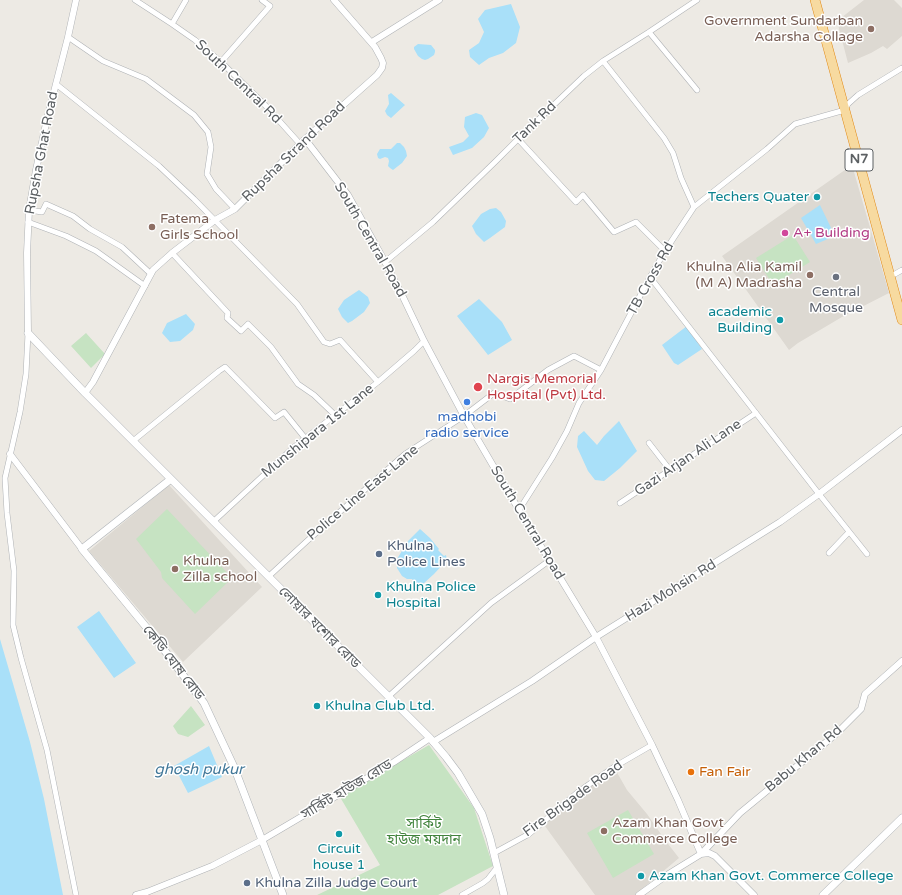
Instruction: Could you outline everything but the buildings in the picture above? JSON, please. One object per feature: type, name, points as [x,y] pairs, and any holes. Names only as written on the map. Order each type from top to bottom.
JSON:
[{"type":"highway","name":"N7","points":[[815,0],[883,227],[899,272],[902,299]]},
{"type":"highway","name":"N7","points":[[821,0],[902,320]]},
{"type":"main road","name":"লোয়ার যশোর রোড","points":[[28,333],[85,394],[431,740],[446,757],[458,773],[482,814],[490,838],[504,895]]},
{"type":"main road","points":[[82,549],[171,479]]},
{"type":"main road","name":"কেডি ঘোষ রোড","points":[[82,549],[156,639],[204,703],[234,767],[283,895]]},
{"type":"main road","points":[[823,895],[902,818]]},
{"type":"street","name":"Rupsha Ghat Road","points":[[28,333],[27,253],[29,210],[47,119],[76,0]]},
{"type":"street","name":"South Central Rd","points":[[134,0],[195,40],[221,62],[302,142]]},
{"type":"street","points":[[172,24],[186,0]]},
{"type":"street","points":[[221,62],[270,6],[262,0]]},
{"type":"street","name":"Rupsha Strand Road","points":[[85,394],[93,382],[153,270],[172,253],[215,220],[235,209],[302,142],[377,75],[382,68],[383,63],[372,42],[334,0]]},
{"type":"street","points":[[372,42],[439,0]]},
{"type":"street","name":"Tank Rd","points":[[385,262],[439,216],[584,76],[603,61],[697,0]]},
{"type":"street","points":[[649,32],[697,90]]},
{"type":"street","points":[[68,37],[103,61],[146,79],[194,115],[208,132],[211,147],[207,174],[216,189],[235,209]]},
{"type":"street","points":[[603,61],[664,138],[673,153],[681,178],[694,207]]},
{"type":"street","points":[[847,107],[858,95],[902,68]]},
{"type":"street","points":[[56,84],[159,166],[194,199],[297,304],[324,342],[330,344],[340,340],[378,382]]},
{"type":"street","name":"TB Cross Rd","points":[[519,510],[552,458],[580,403],[602,370],[665,251],[694,207],[795,124],[847,107]]},
{"type":"street","points":[[518,139],[576,202],[583,195],[614,232],[636,222],[665,251]]},
{"type":"street","name":"South Central Road","points":[[302,142],[348,195],[385,262],[424,341],[464,416],[596,637],[652,745],[701,854]]},
{"type":"street","points":[[29,210],[42,212],[46,204],[73,216],[90,229],[122,247],[151,274]]},
{"type":"street","points":[[28,222],[66,236],[96,251],[145,286]]},
{"type":"street","points":[[172,253],[228,313],[228,318],[241,331],[248,324],[271,347],[298,384],[314,395],[335,416]]},
{"type":"street","points":[[650,277],[867,554]]},
{"type":"street","points":[[28,333],[26,374],[20,412],[6,478],[7,513],[14,571],[13,625],[47,750],[76,895]]},
{"type":"street","name":"Munshipara 1st Lane","points":[[213,522],[294,447],[378,382],[424,341]]},
{"type":"street","name":"Police Line East Lane","points":[[268,577],[405,454],[464,416],[494,393],[510,399],[548,370],[574,356],[602,370]]},
{"type":"street","points":[[133,441],[225,367],[275,418],[284,412],[305,438]]},
{"type":"street","name":"Gazi Arjan Ali Lane","points":[[620,503],[756,413]]},
{"type":"street","name":"Hazi Mohsin Rd","points":[[431,740],[532,681],[596,637],[774,526],[819,494],[902,430]]},
{"type":"street","points":[[649,443],[670,470]]},
{"type":"street","points":[[10,454],[82,549]]},
{"type":"street","points":[[829,553],[849,532]]},
{"type":"street","points":[[388,697],[491,603],[550,560]]},
{"type":"street","name":"Babu Khan Rd","points":[[639,895],[667,875],[701,854],[740,813],[836,734],[861,709],[865,694],[902,661]]},
{"type":"street","name":"সার্কিট হাউজ রোড","points":[[136,895],[212,866],[262,840],[431,740]]},
{"type":"street","name":"Fire Brigade Road","points":[[494,853],[529,834],[578,792],[614,767],[652,745]]},
{"type":"street","points":[[701,854],[709,853],[715,856],[754,895]]},
{"type":"street","points":[[462,895],[483,883],[498,868]]},
{"type":"shaded area","name":"Government Sundarban Adarsha Collage","points":[[864,0],[894,0],[902,8],[902,36],[887,49],[883,46],[848,63],[837,21]]},
{"type":"shaded area","name":"Khulna Alia Kamil (M A) Madrasha","points":[[852,165],[889,293],[842,317],[789,350],[722,256]]},
{"type":"shaded area","name":"Khulna Zilla school","points":[[169,485],[262,587],[183,662],[89,551]]},
{"type":"shaded area","name":"Azam Khan Govt Commerce College","points":[[615,769],[627,790],[647,814],[679,858],[635,895],[595,895],[542,822],[578,792]]},
{"type":"green space","points":[[793,235],[810,262],[773,285],[756,258]]},
{"type":"green space","points":[[86,333],[105,354],[91,368],[71,346]]},
{"type":"green space","points":[[167,509],[232,578],[195,614],[162,578],[161,572],[136,539]]},
{"type":"green space","points":[[191,706],[205,725],[188,737],[178,734],[173,726]]},
{"type":"green space","name":"সার্কিট হাউজ ময়দান","points":[[429,745],[474,808],[493,866],[438,895],[317,895],[380,865],[340,797]]},
{"type":"green space","name":"Azam Khan Govt Commerce College","points":[[628,810],[654,854],[613,878],[587,833]]},
{"type":"water","points":[[511,4],[520,27],[516,43],[503,53],[489,58],[479,65],[470,57],[469,50],[479,43],[484,32],[478,19],[485,10]]},
{"type":"water","points":[[418,44],[431,45],[435,50],[434,55],[425,60],[422,59],[418,56],[414,49],[414,47]]},
{"type":"water","points":[[391,93],[405,105],[391,118],[385,111],[389,104],[388,95]]},
{"type":"water","points":[[476,113],[482,115],[489,128],[484,137],[472,148],[453,155],[449,147],[463,142],[469,136],[464,127],[465,117]]},
{"type":"water","points":[[397,143],[400,143],[404,147],[407,156],[402,163],[393,170],[388,166],[388,158],[385,157],[380,159],[378,158],[377,154],[380,149],[391,149]]},
{"type":"water","points":[[820,205],[835,236],[816,244],[801,218]]},
{"type":"water","points":[[496,208],[501,212],[506,221],[505,227],[484,242],[476,234],[472,226],[481,214],[490,209]]},
{"type":"water","points":[[359,290],[368,297],[370,303],[364,312],[348,323],[342,317],[338,309],[344,300]]},
{"type":"water","points":[[479,299],[502,322],[512,340],[488,355],[457,316]]},
{"type":"water","points":[[186,314],[195,324],[193,330],[180,341],[170,342],[162,333],[167,323]]},
{"type":"water","points":[[687,326],[702,349],[678,365],[674,363],[662,345]]},
{"type":"water","points":[[619,421],[637,451],[604,481],[595,480],[588,471],[577,447],[578,436],[584,431],[597,445]]},
{"type":"water","points":[[420,529],[430,538],[444,556],[446,555],[447,560],[423,584],[416,586],[412,579],[407,579],[402,576],[397,568],[397,559],[408,541]]},
{"type":"water","points":[[99,611],[136,663],[114,678],[77,627]]},
{"type":"water","points":[[0,639],[30,742],[44,799],[63,895],[0,895]]},
{"type":"water","name":"ghosh pukur","points":[[209,746],[222,777],[188,793],[174,766]]},
{"type":"place","name":"Government Sundarban Adarsha Collage","points":[[871,29]]},
{"type":"place","name":"Techers Quater","points":[[817,197]]},
{"type":"place","name":"Fatema Girls School","points":[[152,227]]},
{"type":"place","name":"A+ Building","points":[[785,233]]},
{"type":"place","name":"Khulna Alia Kamil (M A) Madrasha","points":[[810,275]]},
{"type":"place","name":"Central Mosque","points":[[836,277]]},
{"type":"place","name":"academic Building","points":[[780,320]]},
{"type":"place","name":"Nargis Memorial Hospital (Pvt) Ltd.","points":[[478,387]]},
{"type":"place","name":"madhobi radio service","points":[[467,402]]},
{"type":"place","name":"Khulna Police Lines","points":[[379,554]]},
{"type":"place","name":"Khulna Zilla school","points":[[175,569]]},
{"type":"place","name":"Khulna Police Hospital","points":[[378,595]]},
{"type":"place","name":"Khulna Club Ltd.","points":[[317,706]]},
{"type":"place","name":"Fan Fair","points":[[691,772]]},
{"type":"place","name":"Azam Khan Govt Commerce College","points":[[604,831]]},
{"type":"place","name":"Circuit house 1","points":[[339,834]]},
{"type":"place","name":"Azam Khan Govt. Commerce College","points":[[641,876]]},
{"type":"place","name":"Khulna Zilla Judge Court","points":[[247,883]]}]
